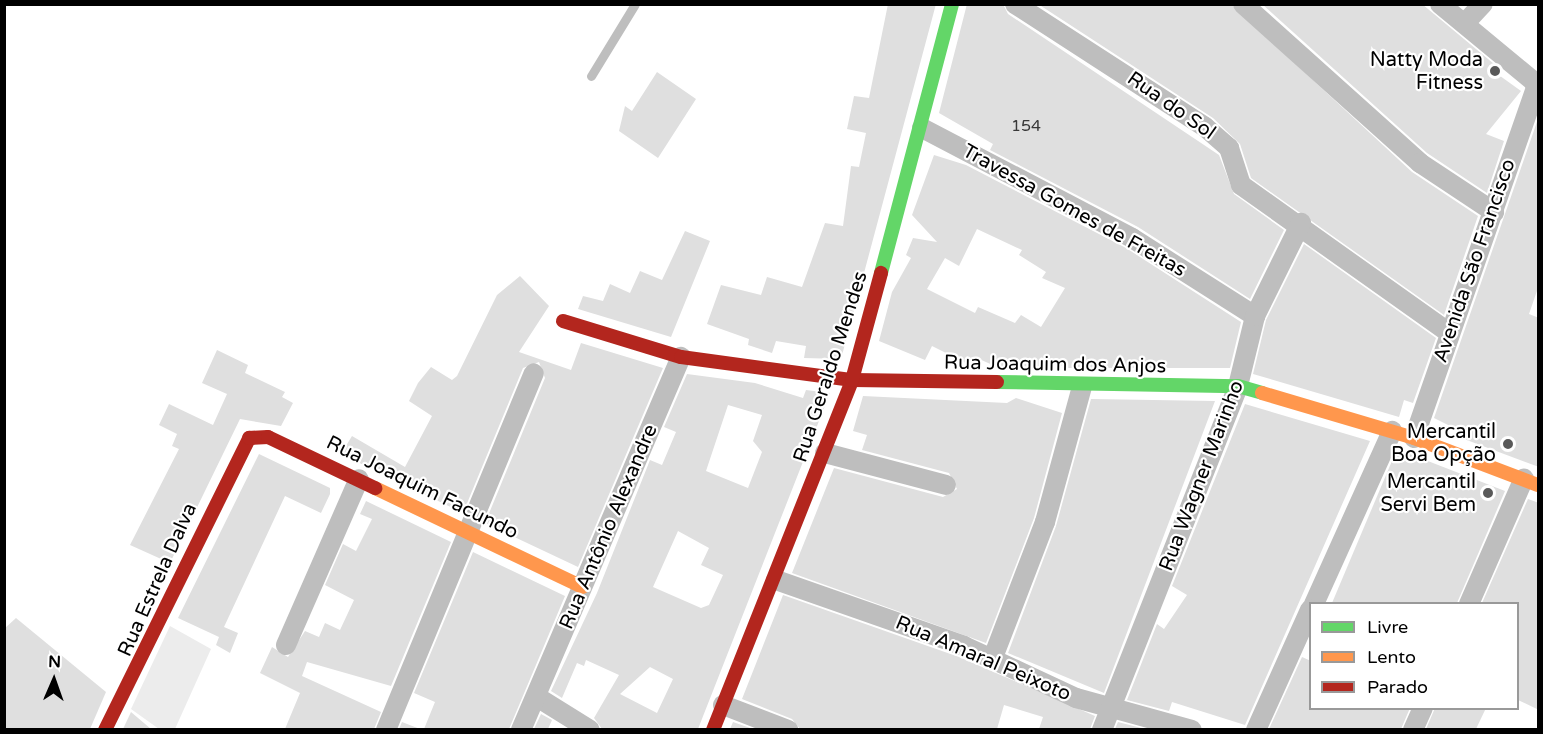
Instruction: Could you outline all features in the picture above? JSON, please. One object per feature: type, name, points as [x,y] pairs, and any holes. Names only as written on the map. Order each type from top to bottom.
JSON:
[{"type":"street","name":"Rua Geraldo Mendes","points":[[713,729],[776,580],[852,380],[922,128],[952,4]]},
{"type":"street","name":"Rua do Sol","points":[[1015,4],[1205,127],[1229,148],[1240,185],[1301,223],[1449,333]]},
{"type":"street","points":[[1243,4],[1420,163],[1494,212]]},
{"type":"street","points":[[1440,4],[1538,85]]},
{"type":"street","points":[[1465,23],[1483,4]]},
{"type":"street","name":"Avenida São Francisco","points":[[1414,438],[1538,85]]},
{"type":"street","name":"Travessa Gomes de Freitas","points":[[922,128],[1132,238],[1255,316]]},
{"type":"street","name":"Rua Wagner Marinho","points":[[1102,729],[1238,386],[1255,316],[1301,223]]},
{"type":"street","name":"Rua Joaquim dos Anjos","points":[[562,321],[681,357],[852,380],[1082,387],[1238,386],[1414,438],[1531,481]]},
{"type":"street","name":"Rua Antônio Alexandre","points":[[521,729],[537,697],[681,357]]},
{"type":"street","points":[[386,729],[534,373]]},
{"type":"street","points":[[992,660],[1045,522],[1082,387]]},
{"type":"street","points":[[1314,602],[1392,431]]},
{"type":"street","name":"Rua Joaquim Facundo","points":[[242,443],[268,437],[359,478],[583,587]]},
{"type":"street","name":"Rua Estrela Dalva","points":[[105,729],[136,676],[242,443]]},
{"type":"street","points":[[825,453],[946,484]]},
{"type":"street","points":[[286,645],[359,478]]},
{"type":"street","points":[[1470,602],[1531,481]]},
{"type":"street","name":"Rua Amaral Peixoto","points":[[776,580],[992,660],[1036,683],[1192,729]]},
{"type":"street","points":[[1257,729],[1309,614]]},
{"type":"street","points":[[537,697],[590,729]]},
{"type":"street","points":[[723,705],[788,729]]},
{"type":"street","points":[[1413,729],[1422,710]]},
{"type":"lane","points":[[591,76],[635,4]]},
{"type":"shaded area","points":[[170,626],[211,649],[175,729],[159,729],[131,709]]},
{"type":"building","points":[[888,4],[936,4],[841,359],[804,358],[806,346],[776,341],[772,353],[748,345],[749,339],[707,324],[721,285],[761,295],[767,277],[802,287],[825,223],[843,226],[851,166],[859,167],[866,133],[847,129],[854,96],[869,98]]},
{"type":"building","points":[[967,4],[1003,4],[1008,14],[1219,155],[1234,194],[1284,230],[1250,299],[1138,227],[990,150],[993,144],[939,113]]},
{"type":"building","points":[[1038,4],[1231,4],[1412,172],[1478,216],[1444,315],[1251,178],[1240,144],[1213,118]]},
{"type":"building","points":[[1262,4],[1422,4],[1500,69],[1496,73],[1521,91],[1486,134],[1504,141],[1487,193],[1427,153]]},
{"type":"building","points":[[657,72],[696,99],[658,158],[619,131],[625,106],[632,111]]},
{"type":"building","points":[[1539,116],[1539,285],[1529,314],[1539,318],[1539,467],[1464,439],[1466,434],[1434,418]]},
{"type":"building","points":[[934,155],[966,165],[1126,248],[1241,322],[1230,368],[1065,368],[1045,356],[1039,367],[997,367],[977,358],[972,366],[932,346],[925,360],[879,341],[892,292],[911,258],[906,255],[913,238],[937,242],[912,215]],"holes":[[[977,229],[1022,250],[1019,255],[1046,272],[1042,278],[1065,288],[1041,327],[1021,315],[1015,323],[978,307],[975,313],[927,289],[945,258],[959,266]]]},
{"type":"building","points":[[685,231],[710,241],[671,337],[578,309],[583,296],[603,301],[610,284],[630,293],[640,271],[662,280]]},
{"type":"building","points":[[1304,244],[1436,338],[1413,403],[1404,400],[1399,417],[1253,374],[1266,320]]},
{"type":"building","points":[[520,276],[549,306],[519,352],[571,370],[581,343],[663,368],[578,567],[485,523],[545,378],[539,362],[523,368],[463,513],[341,454],[352,436],[405,467],[432,416],[409,401],[418,383],[431,367],[452,380],[457,376],[497,295]]},
{"type":"building","points":[[217,350],[248,365],[245,373],[285,392],[282,397],[293,403],[281,426],[240,419],[170,563],[130,545],[179,449],[172,446],[177,434],[159,425],[169,404],[213,425],[227,394],[202,383]]},
{"type":"building","points":[[687,374],[755,383],[803,398],[806,390],[830,393],[698,729],[602,729],[594,718],[619,675],[586,660],[584,666],[577,663],[562,698],[551,691],[597,593],[650,460],[662,465],[676,432],[664,427]],"holes":[[[728,405],[762,415],[753,441],[762,452],[748,488],[706,471]],[[678,531],[709,548],[701,565],[723,575],[709,605],[701,608],[653,587]],[[650,667],[673,679],[657,713],[620,694]]]},
{"type":"building","points":[[863,396],[1007,403],[1016,398],[1062,413],[1034,518],[986,643],[792,573],[834,468],[943,497],[957,489],[949,473],[862,450],[867,435],[853,431]]},
{"type":"building","points":[[1091,399],[1215,401],[1104,693],[1008,653],[1056,526]]},
{"type":"building","points":[[1245,404],[1370,441],[1245,725],[1172,702],[1169,711],[1127,700],[1157,624],[1164,629],[1187,595],[1172,586]]},
{"type":"building","points":[[1397,449],[1505,491],[1457,602],[1332,602]]},
{"type":"building","points":[[259,454],[330,488],[330,494],[321,513],[285,496],[224,627],[238,633],[230,653],[216,645],[219,637],[178,618]]},
{"type":"building","points":[[1528,499],[1539,503],[1539,710],[1519,700],[1519,602],[1482,602]]},
{"type":"building","points":[[366,501],[451,542],[391,686],[307,662],[302,676],[381,712],[374,729],[285,729],[300,693],[260,673],[272,647],[288,657],[305,631],[319,637],[325,623],[340,630],[354,600],[325,585],[343,544],[356,551],[372,519],[360,514]]},
{"type":"building","points":[[473,552],[565,596],[509,729],[424,729],[435,702],[414,693]]},
{"type":"building","points":[[783,595],[959,657],[1095,716],[1090,729],[1039,729],[1043,717],[1004,705],[997,729],[800,729],[792,719],[742,699]]},
{"type":"building","points":[[16,618],[106,692],[90,729],[4,729],[4,629]]},
{"type":"building","points":[[1302,657],[1309,660],[1309,710],[1409,710],[1401,729],[1269,729]]},
{"type":"building","points":[[1434,710],[1485,710],[1476,729],[1426,729]]},
{"type":"building","points":[[131,712],[151,729],[123,729]]},
{"type":"building","points":[[541,714],[552,720],[548,729],[534,729]]},
{"type":"building","points":[[402,722],[420,729],[399,729]]},
{"type":"building","points":[[733,722],[753,729],[730,729]]},
{"type":"building","points":[[1118,722],[1145,729],[1115,729]]},
{"type":"traffic: fast","points":[[881,273],[952,4]]},
{"type":"traffic: fast","points":[[997,382],[1238,386],[1262,393]]},
{"type":"traffic: slow","points":[[1262,393],[1414,438],[1538,485]]},
{"type":"traffic: slow","points":[[375,488],[583,587]]},
{"type":"traffic: jam","points":[[713,730],[852,380],[881,273]]},
{"type":"traffic: jam","points":[[563,321],[681,357],[852,380],[997,382]]},
{"type":"traffic: jam","points":[[105,730],[249,438],[268,437],[375,488]]},
{"type":"place","name":"Natty Moda Fitness","points":[[1495,71]]},
{"type":"place","name":"Mercantil Boa Opção","points":[[1508,444]]},
{"type":"place","name":"Mercantil Servi Bem","points":[[1488,493]]}]
